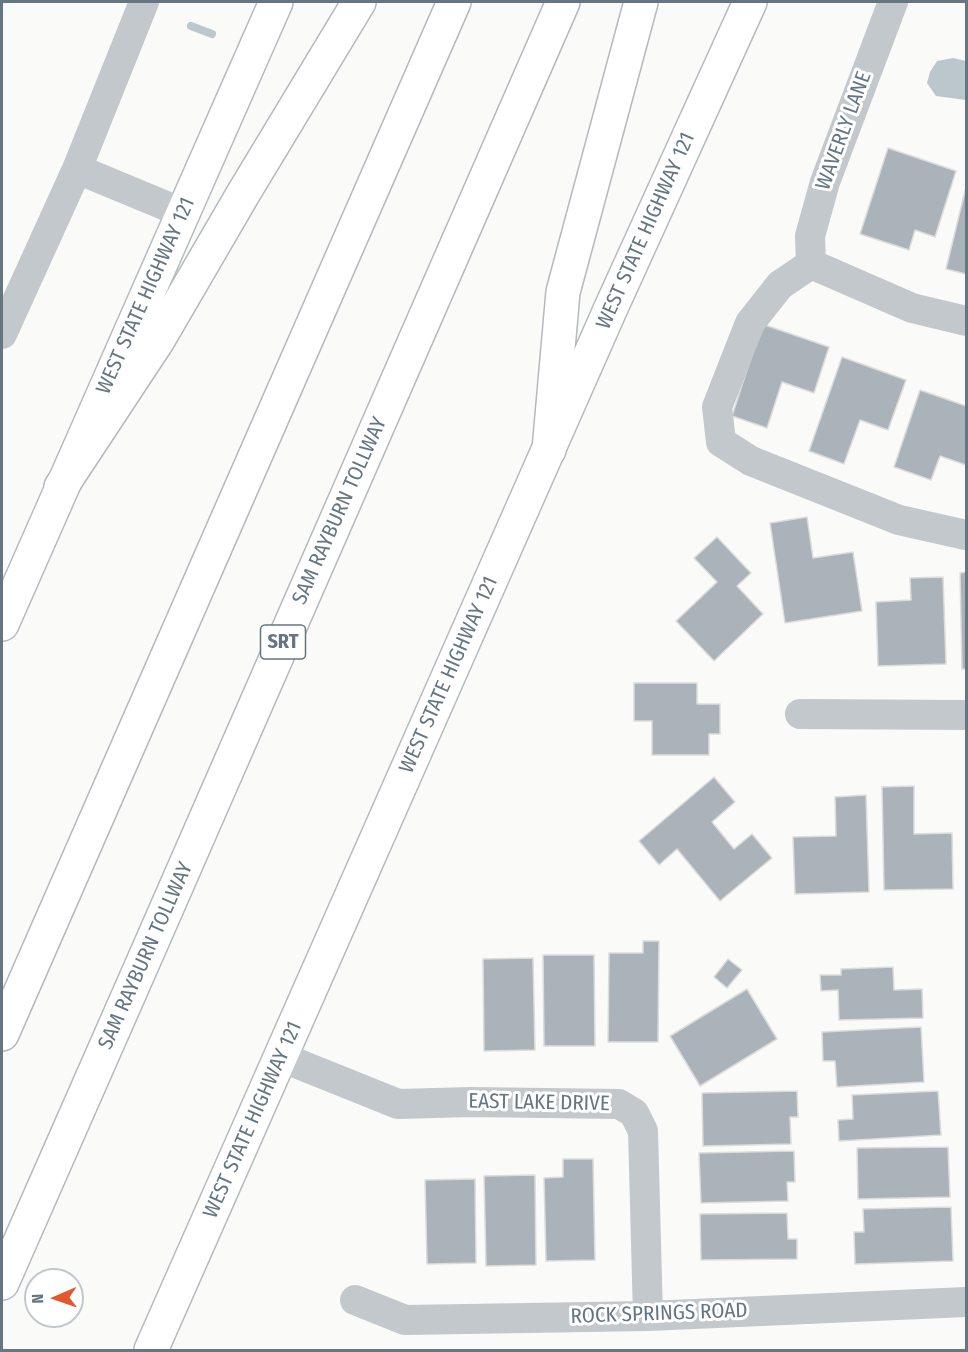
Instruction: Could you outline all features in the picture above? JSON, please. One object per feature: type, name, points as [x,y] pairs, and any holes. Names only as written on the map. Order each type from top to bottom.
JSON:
[{"type":"main road","name":"WEST STATE HIGHWAY 121","points":[[2,624],[276,2]]},
{"type":"main road","points":[[61,487],[158,340],[359,2]]},
{"type":"main road","points":[[2,1034],[454,2]]},
{"type":"main road","name":"SAM RAYBURN TOLLWAY","points":[[2,1283],[563,2]]},
{"type":"main road","points":[[549,450],[563,292],[641,2]]},
{"type":"main road","name":"WEST STATE HIGHWAY 121","points":[[151,1350],[610,310],[750,2]]},
{"type":"street","points":[[2,334],[77,169],[144,2]]},
{"type":"street","name":"WAVERLY LANE","points":[[811,264],[810,236],[825,182],[893,2]]},
{"type":"street","points":[[77,169],[183,213]]},
{"type":"street","points":[[966,321],[912,308],[811,264],[780,285],[750,323],[717,407],[721,442],[751,461],[899,520],[966,535]]},
{"type":"street","points":[[800,714],[966,715]]},
{"type":"street","name":"EAST LAKE DRIVE","points":[[281,1058],[399,1104],[471,1102],[619,1104],[634,1113],[643,1131],[648,1316]]},
{"type":"street","name":"ROCK SPRINGS ROAD","points":[[355,1300],[405,1320],[648,1316],[966,1302]]},
{"type":"shaded area","points":[[953,58],[966,61],[966,100],[936,96],[927,83],[930,72],[937,61]]},
{"type":"building","points":[[888,148],[956,171],[935,237],[915,230],[909,250],[860,234]]},
{"type":"building","points":[[966,187],[966,274],[946,269]]},
{"type":"building","points":[[762,324],[829,347],[814,393],[782,382],[767,428],[732,416]]},
{"type":"building","points":[[842,357],[906,380],[888,430],[860,420],[844,464],[809,451]]},
{"type":"building","points":[[920,390],[966,406],[966,465],[940,456],[931,480],[894,467]]},
{"type":"building","points":[[807,517],[813,558],[853,552],[862,611],[785,623],[770,523]]},
{"type":"building","points":[[717,537],[751,573],[737,586],[763,614],[714,661],[676,621],[717,582],[694,558]]},
{"type":"building","points":[[966,572],[966,669],[962,669],[960,573]]},
{"type":"building","points":[[943,577],[946,664],[878,666],[876,602],[911,600],[910,578]]},
{"type":"building","points":[[634,683],[697,683],[697,704],[720,704],[720,734],[709,734],[709,755],[652,755],[652,721],[634,721]]},
{"type":"building","points":[[714,777],[735,802],[712,822],[734,849],[752,834],[772,858],[720,901],[677,849],[659,865],[639,841]]},
{"type":"building","points":[[914,786],[914,834],[952,833],[953,889],[884,890],[882,787]]},
{"type":"building","points":[[866,795],[869,892],[795,894],[793,837],[836,836],[835,797]]},
{"type":"building","points":[[643,941],[659,941],[658,1042],[608,1042],[609,953],[643,953]]},
{"type":"building","points":[[543,955],[594,955],[595,1046],[544,1046]]},
{"type":"building","points":[[533,958],[535,1050],[484,1051],[483,959]]},
{"type":"building","points":[[728,959],[742,970],[727,988],[714,977]]},
{"type":"building","points":[[893,967],[894,990],[922,989],[923,1018],[839,1020],[838,990],[821,991],[820,975],[841,975],[841,969]]},
{"type":"building","points":[[747,989],[777,1039],[700,1086],[670,1036]]},
{"type":"building","points":[[921,1027],[924,1082],[837,1087],[835,1061],[823,1061],[822,1032]]},
{"type":"building","points":[[797,1091],[798,1117],[790,1117],[791,1144],[703,1146],[702,1093]]},
{"type":"building","points":[[938,1091],[941,1135],[839,1141],[838,1120],[853,1119],[852,1095]]},
{"type":"building","points":[[948,1147],[950,1197],[858,1199],[857,1148]]},
{"type":"building","points":[[794,1151],[795,1182],[787,1182],[788,1201],[701,1203],[699,1153]]},
{"type":"building","points":[[563,1159],[593,1159],[595,1260],[546,1261],[544,1178],[563,1177]]},
{"type":"building","points":[[535,1175],[536,1265],[486,1266],[484,1176]]},
{"type":"building","points":[[475,1179],[476,1263],[427,1264],[425,1180]]},
{"type":"building","points":[[951,1207],[953,1261],[855,1264],[854,1232],[864,1232],[863,1209]]},
{"type":"building","points":[[787,1213],[788,1239],[797,1239],[797,1259],[701,1260],[700,1214]]},
{"type":"waterway","points":[[191,26],[212,34]]}]
